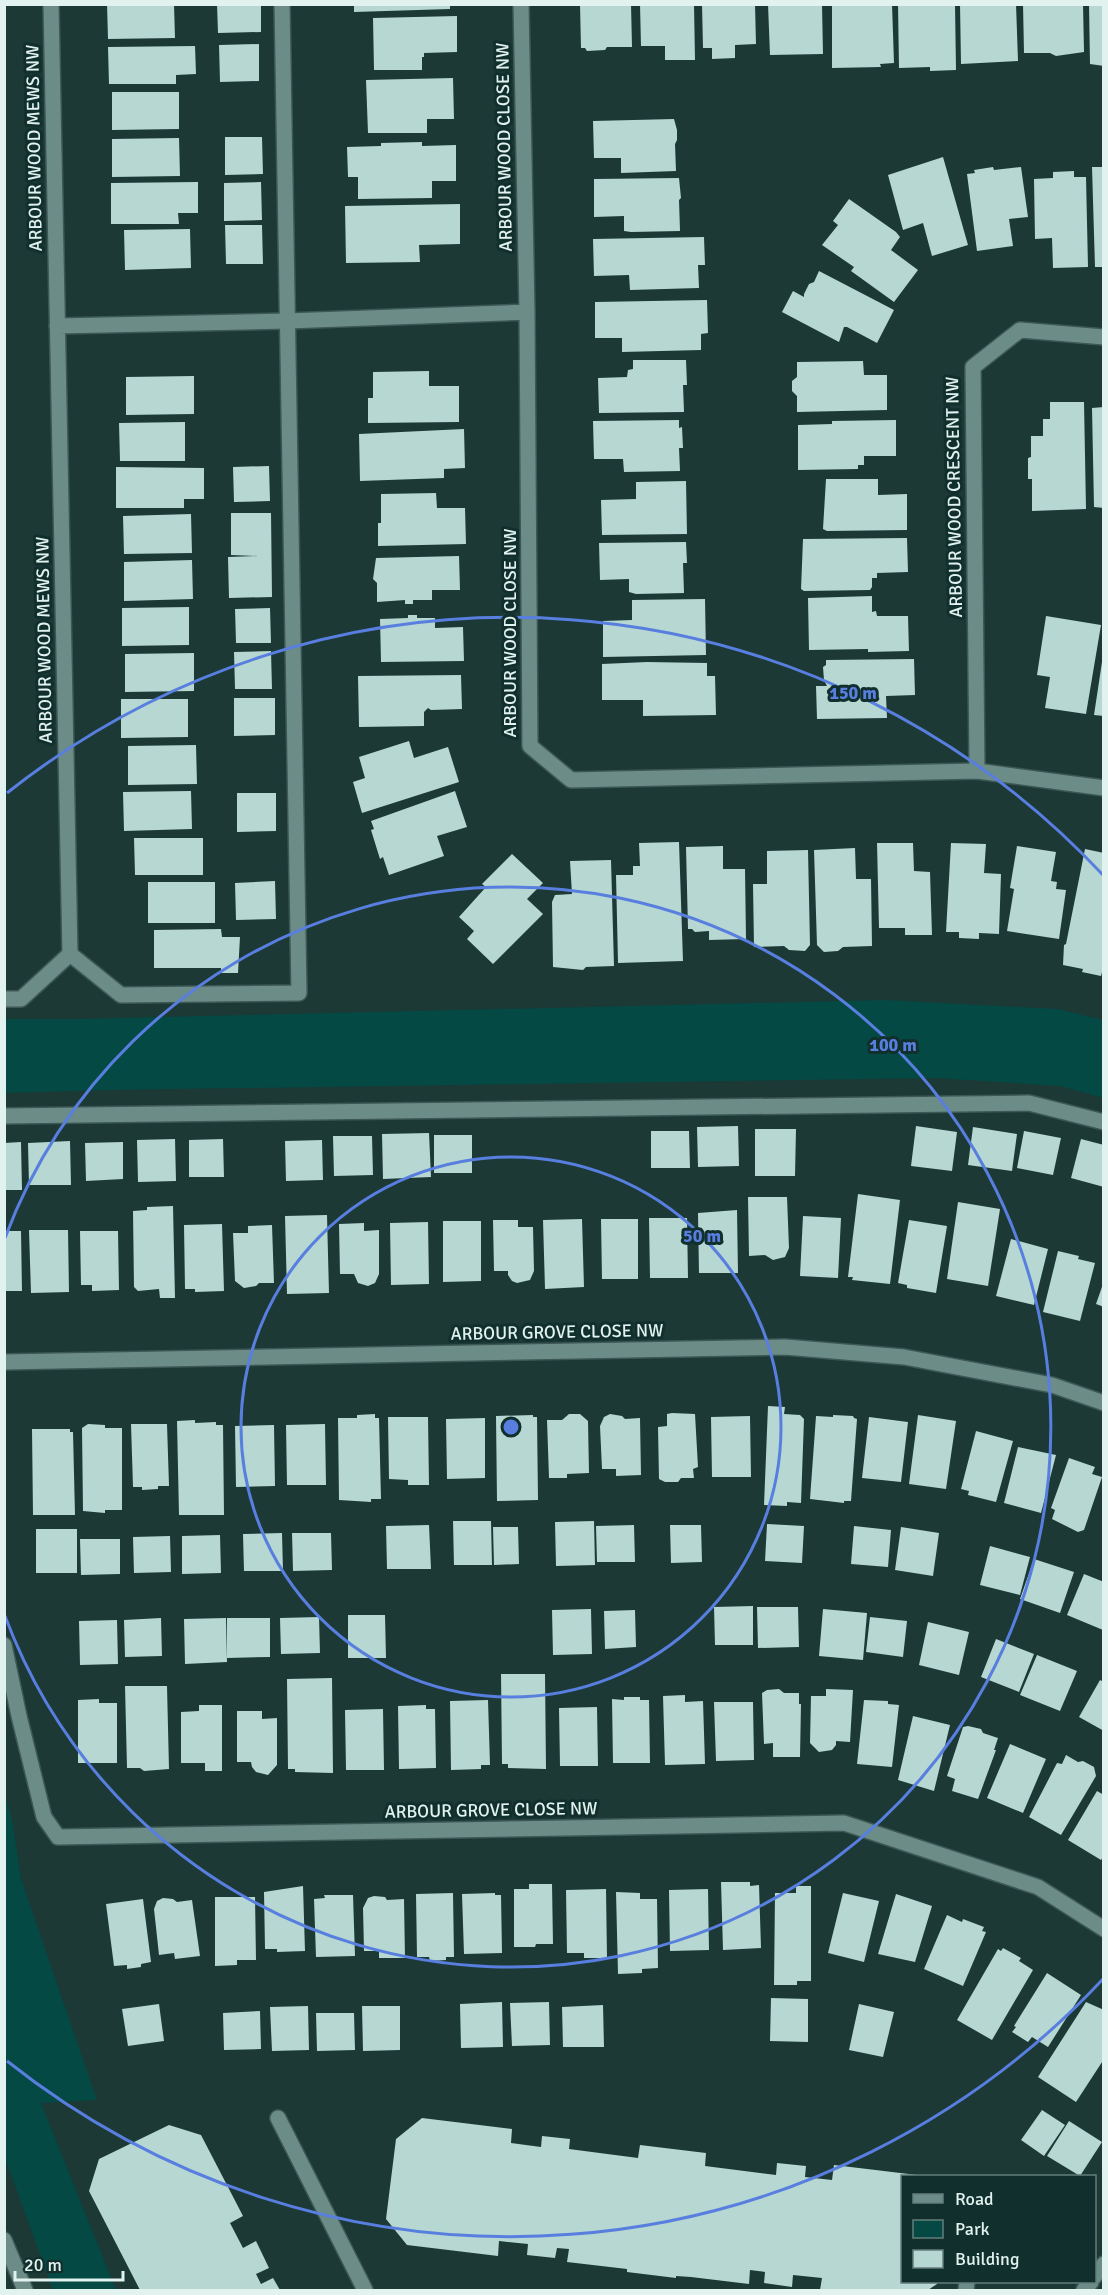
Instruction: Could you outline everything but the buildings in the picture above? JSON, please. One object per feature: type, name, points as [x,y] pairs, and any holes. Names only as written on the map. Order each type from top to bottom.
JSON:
[{"type":"street","name":"ARBOUR WOOD MEWS NW","points":[[51,4],[70,954]]},
{"type":"street","points":[[4,999],[21,999],[70,954],[121,995],[299,993],[282,4]]},
{"type":"street","name":"ARBOUR WOOD CLOSE NW","points":[[521,4],[527,312],[530,746],[571,780],[977,771],[1104,788]]},
{"type":"street","points":[[57,326],[287,321],[527,312]]},
{"type":"street","name":"ARBOUR WOOD CRESCENT NW","points":[[977,771],[973,367],[1020,330],[1104,337]]},
{"type":"street","points":[[4,1116],[1029,1103],[1104,1122]]},
{"type":"street","name":"ARBOUR GROVE CLOSE NW","points":[[4,1362],[785,1347],[904,1357],[1052,1385],[1104,1403]]},
{"type":"street","name":"ARBOUR GROVE CLOSE NW","points":[[4,1645],[44,1817],[58,1837],[844,1823],[1038,1887],[1104,1929]]},
{"type":"street","points":[[278,2118],[364,2290]]},
{"type":"street","points":[[4,2240],[25,2290]]},
{"type":"green space","points":[[885,1000],[1058,1009],[1103,1020],[1103,1098],[1060,1086],[937,1078],[5,1093],[5,1019]]},
{"type":"green space","points":[[4,1792],[12,1819],[21,1879],[97,2100],[41,2103],[116,2290],[53,2290],[5,2158]]}]
